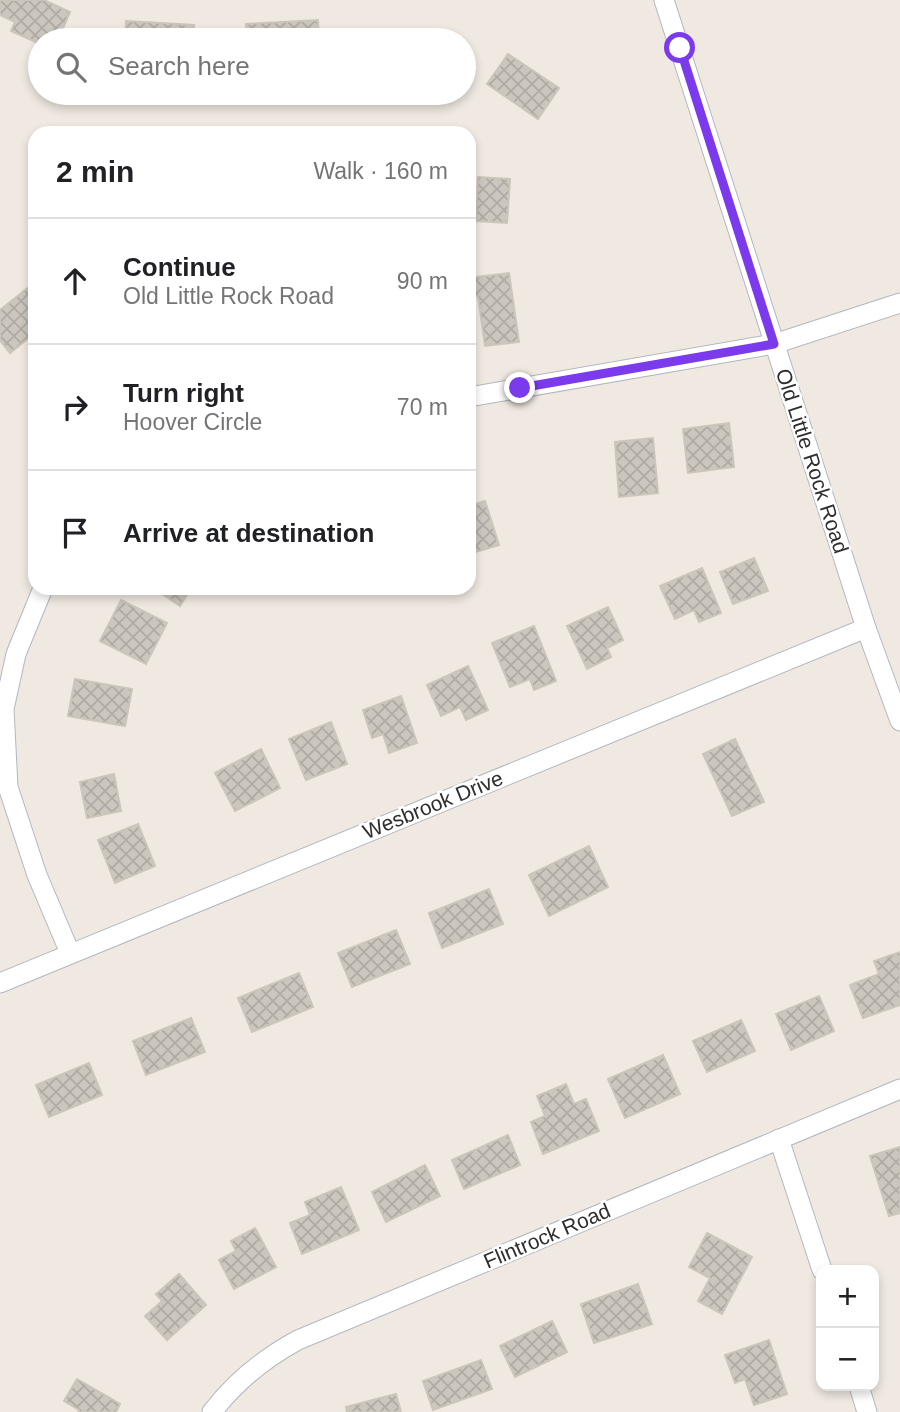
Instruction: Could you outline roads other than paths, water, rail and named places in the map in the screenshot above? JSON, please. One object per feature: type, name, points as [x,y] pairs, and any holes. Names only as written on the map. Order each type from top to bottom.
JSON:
[{"type":"street","name":"Old Little Rock Road","points":[[664,0],[866,628],[900,721]]},
{"type":"street","points":[[476,396],[774,344],[900,303]]},
{"type":"street","points":[[40,595],[16,654],[4,709],[8,786],[37,875],[70,953]]},
{"type":"street","name":"Wesbrook Drive","points":[[0,983],[866,628]]},
{"type":"street","name":"Flintrock Road","points":[[212,1412],[240,1379],[270,1356],[298,1340],[900,1088]]},
{"type":"street","points":[[779,1139],[820,1265]]},
{"type":"street","points":[[861,1391],[867,1412]]}]
